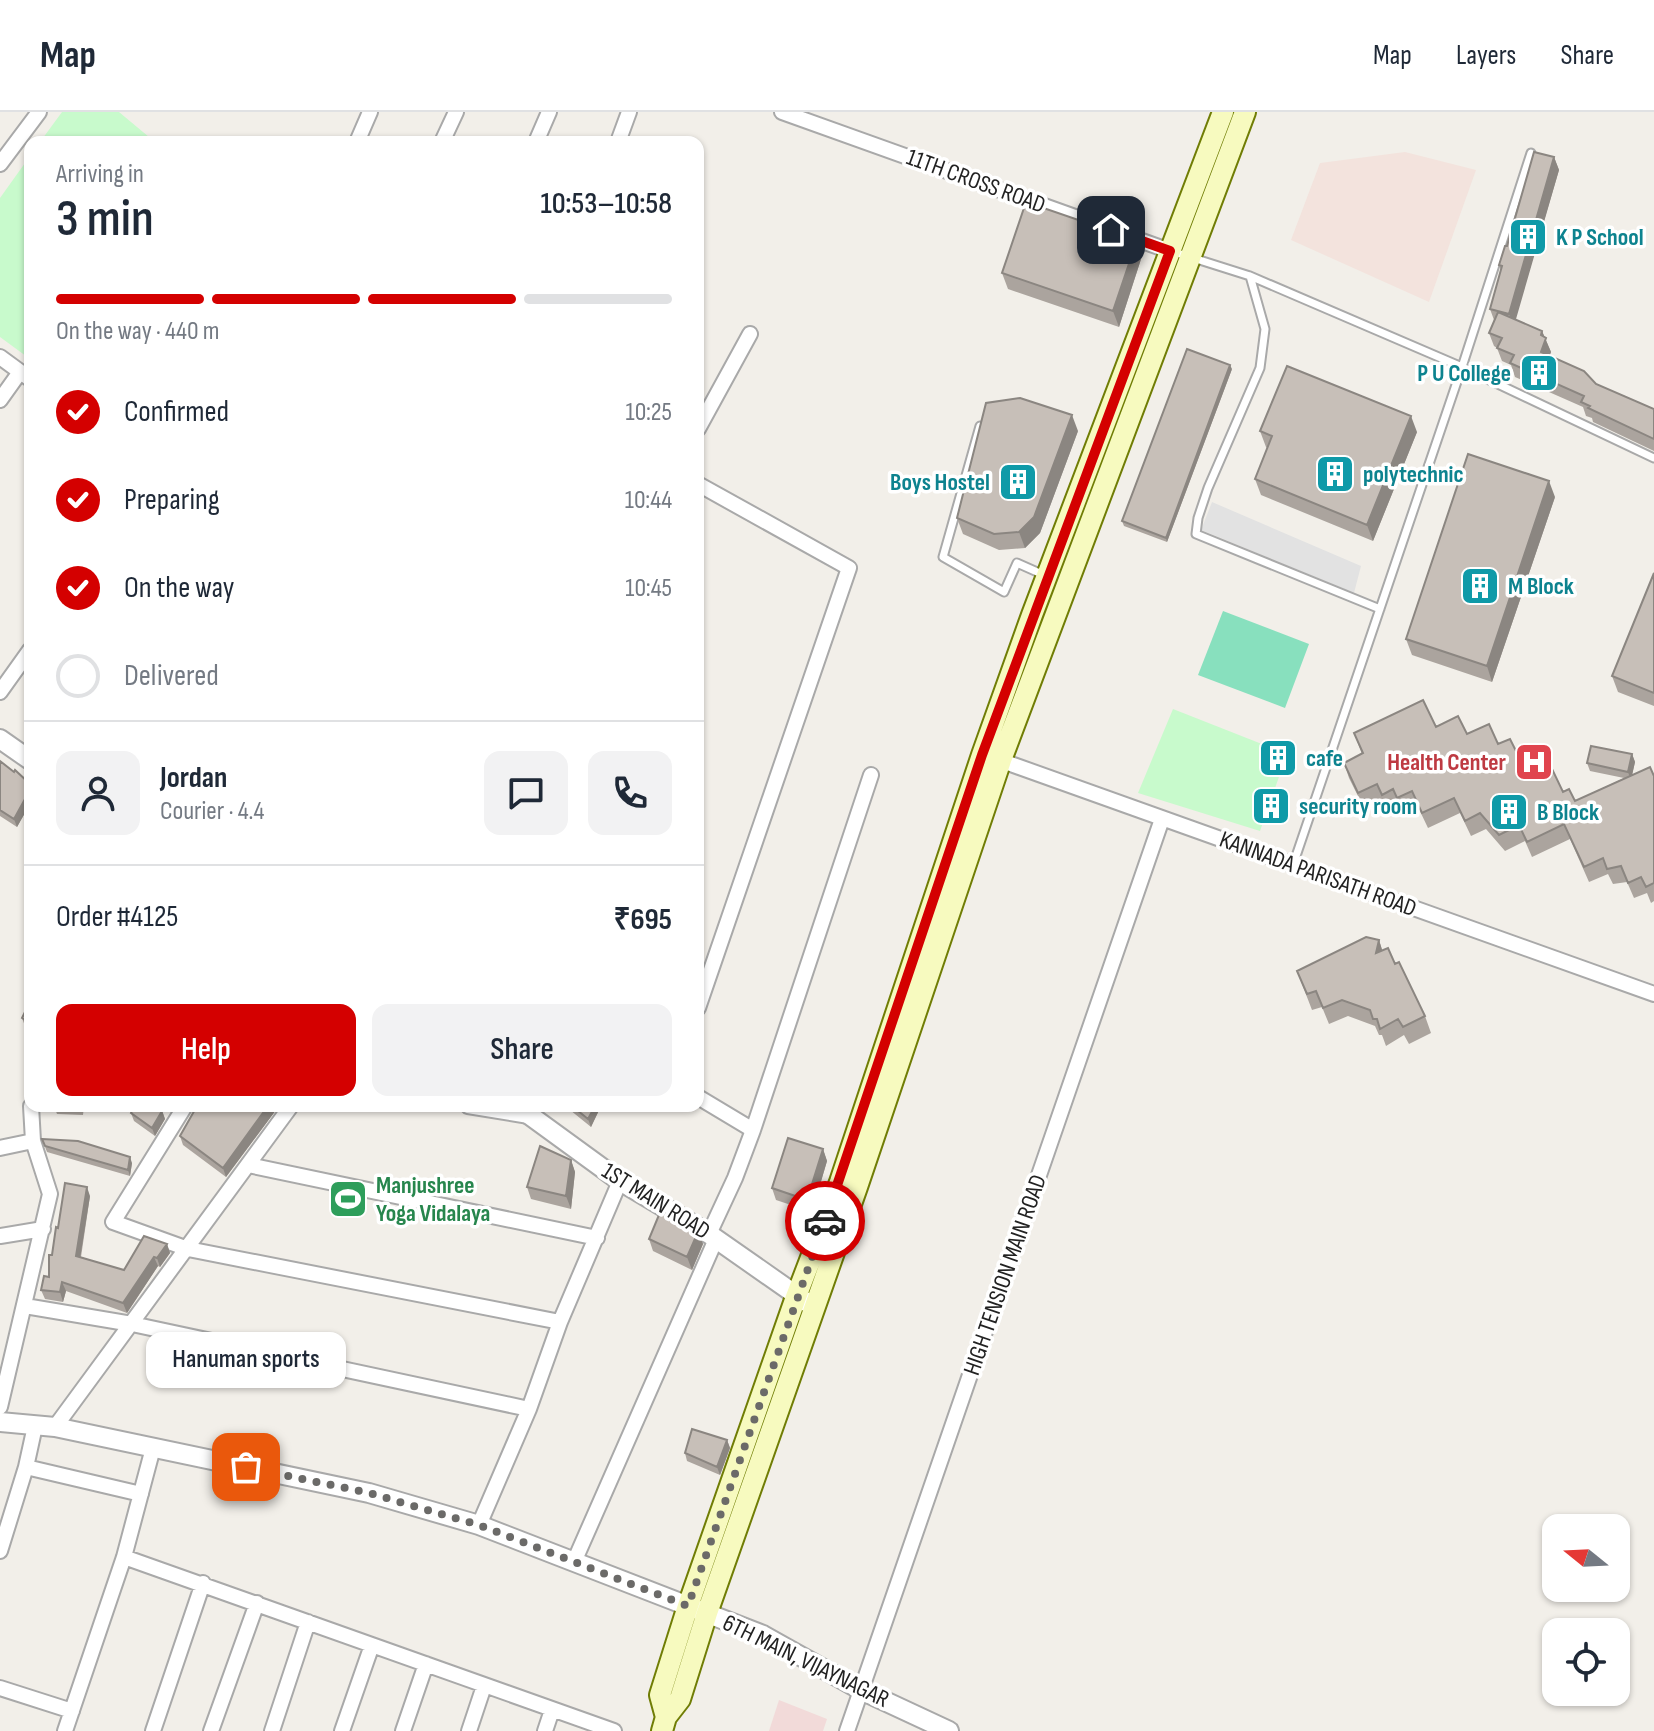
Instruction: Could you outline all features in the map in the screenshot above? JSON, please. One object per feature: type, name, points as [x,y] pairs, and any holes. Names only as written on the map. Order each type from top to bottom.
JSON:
[{"type":"main road","points":[[992,757],[1180,254],[1223,112]]},
{"type":"main road","points":[[664,1724],[680,1699],[697,1610],[805,1302],[857,1187],[1046,576],[1180,254],[1245,112]]},
{"type":"street","points":[[0,164],[6,144],[39,112]]},
{"type":"street","points":[[360,136],[370,112]]},
{"type":"street","points":[[445,136],[456,112]]},
{"type":"street","points":[[539,136],[549,112]]},
{"type":"street","points":[[620,136],[629,112]]},
{"type":"street","name":"11TH CROSS ROAD","points":[[782,112],[808,116],[1180,254]]},
{"type":"street","points":[[704,418],[750,334]]},
{"type":"street","points":[[0,357],[24,374]]},
{"type":"street","points":[[0,400],[24,376]]},
{"type":"street","points":[[704,487],[849,568],[704,991]]},
{"type":"street","points":[[0,692],[24,658]]},
{"type":"street","points":[[0,739],[24,756]]},
{"type":"street","name":"KANNADA PARISATH ROAD","points":[[992,757],[1654,994]]},
{"type":"street","points":[[574,1562],[713,1237],[753,1130],[871,775]]},
{"type":"street","name":"HIGH TENSION MAIN ROAD","points":[[847,1731],[1162,819]]},
{"type":"street","points":[[704,1101],[753,1130]]},
{"type":"street","points":[[0,1407],[50,1194],[33,1141],[31,1112]]},
{"type":"street","points":[[176,1112],[113,1222],[188,1249],[560,1322]]},
{"type":"street","points":[[55,1427],[287,1112]]},
{"type":"street","points":[[503,1112],[533,1117]]},
{"type":"street","name":"1ST MAIN ROAD","points":[[526,1112],[620,1181],[713,1237],[805,1302]]},
{"type":"street","points":[[0,1148],[33,1141]]},
{"type":"street","points":[[248,1165],[597,1238]]},
{"type":"street","points":[[479,1525],[620,1181]]},
{"type":"street","points":[[0,1236],[43,1229]]},
{"type":"street","points":[[25,1306],[132,1324],[529,1409]]},
{"type":"street","name":"6TH MAIN, VIJAYNAGAR","points":[[0,1422],[55,1427],[369,1493],[479,1525],[763,1635],[861,1690],[949,1731]]},
{"type":"street","points":[[0,1551],[35,1426]]},
{"type":"street","points":[[65,1731],[124,1557],[153,1448]]},
{"type":"street","points":[[26,1467],[141,1494]]},
{"type":"street","points":[[124,1557],[614,1731]]},
{"type":"street","points":[[153,1731],[203,1583]]},
{"type":"street","points":[[211,1731],[257,1603]]},
{"type":"street","points":[[272,1731],[308,1622]]},
{"type":"street","points":[[342,1731],[372,1645]]},
{"type":"street","points":[[403,1731],[426,1664]]},
{"type":"street","points":[[469,1731],[484,1686]]},
{"type":"street","points":[[0,1688],[72,1711]]},
{"type":"street","points":[[545,1731],[552,1710]]},
{"type":"lane","points":[[1293,865],[1462,367],[1531,153]]},
{"type":"lane","points":[[1180,254],[1250,276],[1462,367],[1654,458]]},
{"type":"lane","points":[[1250,276],[1265,329],[1260,368],[1208,488],[1196,534],[1380,609]]},
{"type":"lane","points":[[980,426],[943,557],[1004,592],[1017,563],[1046,576]]},
{"type":"shaded area","points":[[1405,152],[1476,170],[1429,302],[1291,240],[1320,163]]},
{"type":"shaded area","points":[[1212,502],[1361,566],[1354,593],[1201,530]]},
{"type":"shaded area","points":[[779,1700],[827,1719],[823,1731],[769,1731]]},
{"type":"green space","points":[[62,112],[119,112],[148,136],[44,136]]},
{"type":"green space","points":[[24,164],[24,355],[0,337],[0,198]]},
{"type":"green space","points":[[1223,611],[1309,644],[1285,708],[1198,675]]},
{"type":"green space","points":[[1173,709],[1287,754],[1260,831],[1138,793]]},
{"type":"building","points":[[1534,152],[1554,157],[1509,314],[1490,309],[1502,266],[1499,265]]},
{"type":"building","points":[[1026,202],[1137,240],[1113,311],[1002,273]]},
{"type":"building","points":[[1498,312],[1542,331],[1541,335],[1546,338],[1541,352],[1584,371],[1596,384],[1654,409],[1654,439],[1588,408],[1590,406],[1581,402],[1584,396],[1510,363],[1514,355],[1497,348],[1502,338],[1489,333]]},
{"type":"building","points":[[1187,349],[1230,365],[1166,538],[1122,521]]},
{"type":"building","name":"polytechnic","points":[[1287,366],[1411,416],[1367,525],[1255,479],[1272,436],[1260,431]]},
{"type":"building","name":"Boys Hostel","points":[[1020,398],[1072,415],[1034,517],[1019,532],[994,534],[957,518],[986,403]]},
{"type":"building","name":"M Block","points":[[1468,454],[1549,481],[1487,666],[1406,639]]},
{"type":"building","points":[[1654,573],[1654,693],[1612,676]]},
{"type":"building","points":[[1423,700],[1436,727],[1458,716],[1467,734],[1489,724],[1498,744],[1510,739],[1520,759],[1542,748],[1563,792],[1569,789],[1575,801],[1650,767],[1654,776],[1654,883],[1646,887],[1641,877],[1628,883],[1621,866],[1607,869],[1603,858],[1584,867],[1564,824],[1527,842],[1519,825],[1499,835],[1480,813],[1465,821],[1454,798],[1422,813],[1412,791],[1397,798],[1393,789],[1382,795],[1377,784],[1358,793],[1344,763],[1363,753],[1354,733]]},
{"type":"building","name":"cafe","points":[[1271,745],[1286,750],[1281,763],[1267,757]]},
{"type":"building","points":[[1591,746],[1632,754],[1628,772],[1587,763]]},
{"type":"building","points":[[0,761],[24,778],[24,801],[14,819],[0,810]]},
{"type":"building","name":"security room","points":[[1265,791],[1279,796],[1273,813],[1260,809]]},
{"type":"building","points":[[1366,937],[1379,940],[1376,953],[1388,948],[1395,964],[1399,962],[1425,1016],[1403,1027],[1398,1019],[1380,1029],[1370,1010],[1342,1000],[1323,1008],[1316,991],[1307,994],[1297,971]]},
{"type":"building","points":[[132,1112],[161,1112],[152,1128]]},
{"type":"building","points":[[194,1112],[264,1112],[223,1168],[180,1136]]},
{"type":"building","points":[[579,1112],[592,1112],[588,1119]]},
{"type":"building","points":[[788,1138],[823,1149],[807,1200],[772,1188]]},
{"type":"building","points":[[42,1139],[78,1141],[130,1157],[128,1170],[45,1146]]},
{"type":"building","points":[[540,1146],[571,1160],[566,1196],[527,1187]]},
{"type":"building","points":[[65,1183],[87,1187],[76,1256],[124,1270],[144,1236],[167,1244],[157,1258],[154,1257],[123,1303],[62,1282],[60,1292],[41,1290],[44,1276],[49,1277],[49,1255],[52,1255],[58,1228]]},
{"type":"building","points":[[661,1210],[698,1232],[687,1257],[649,1239]]},
{"type":"building","points":[[692,1429],[727,1440],[717,1467],[685,1453]]},
{"type":"way so far","points":[[246,1467],[369,1493],[479,1525],[688,1606],[825,1221]]},
{"type":"place","name":"K P School","points":[[1528,237]]},
{"type":"place","name":"P U College","points":[[1539,373]]},
{"type":"place","name":"polytechnic","points":[[1335,474]]},
{"type":"place","name":"Boys Hostel","points":[[1018,482]]},
{"type":"place","name":"M Block","points":[[1480,586]]},
{"type":"place","name":"cafe","points":[[1278,758]]},
{"type":"place","name":"Health Center","points":[[1534,762]]},
{"type":"place","name":"security room","points":[[1271,806]]},
{"type":"place","name":"B Block","points":[[1509,812]]},
{"type":"place","name":"Manjushree Yoga Vidalaya","points":[[348,1199]]},
{"type":"place","name":"Hanuman sports","points":[[246,1467]]},
{"type":"route","points":[[825,1221],[982,755],[1039,595],[1170,251],[1111,230]]}]
